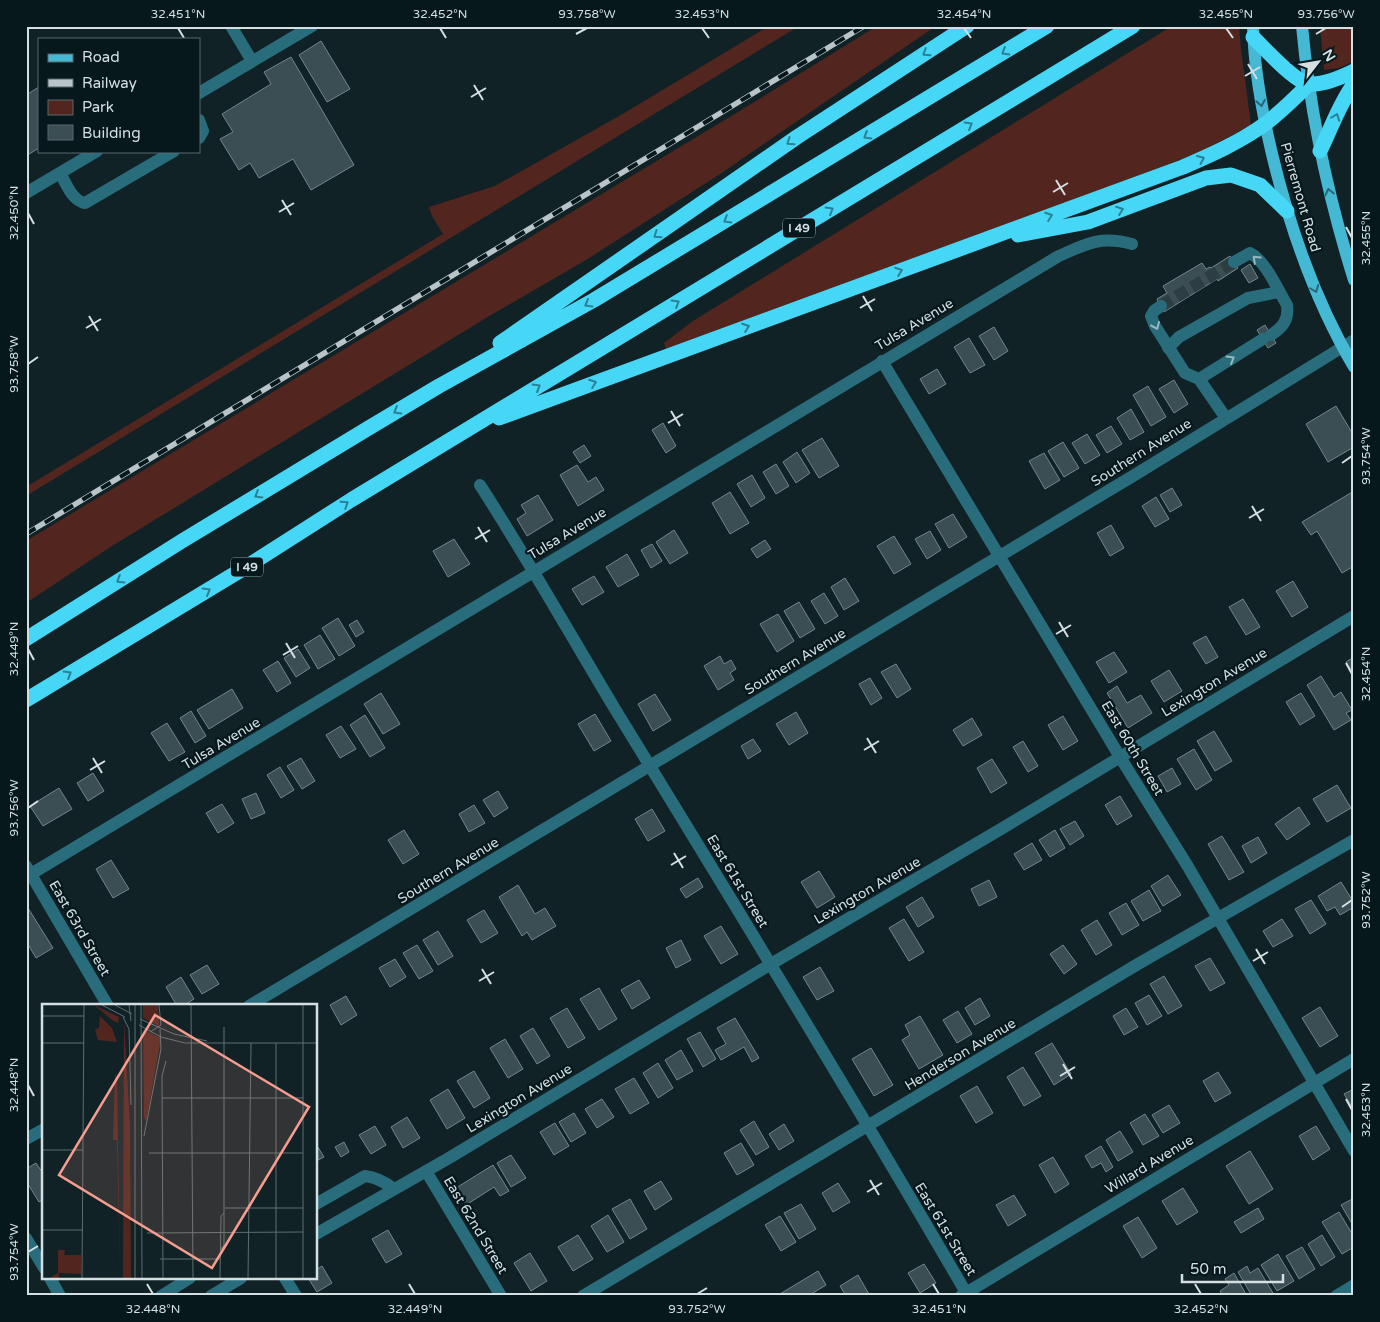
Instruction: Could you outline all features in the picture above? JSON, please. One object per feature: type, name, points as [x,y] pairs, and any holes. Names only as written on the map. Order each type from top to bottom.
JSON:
[{"type":"highway","points":[[439,386],[797,137],[967,26]]},
{"type":"highway","points":[[26,639],[182,541],[439,386],[594,300],[1047,26]]},
{"type":"highway","name":"I 49","points":[[26,700],[246,567],[351,500],[1133,26]]},
{"type":"highway","points":[[1253,32],[1293,75],[1308,84]]},
{"type":"highway","points":[[466,430],[1183,167],[1236,142],[1265,124],[1282,111],[1308,84],[1335,80],[1354,71]]},
{"type":"highway","points":[[1320,151],[1332,128],[1338,110],[1354,84]]},
{"type":"highway","points":[[970,244],[1088,222],[1206,178],[1231,175],[1260,186],[1287,211]]},
{"type":"main road","name":"Pierremont Road","points":[[1302,26],[1308,84],[1320,151],[1330,196],[1354,280]]},
{"type":"main road","name":"Pierremont Road","points":[[1253,32],[1265,124],[1287,211],[1318,298],[1354,367]]},
{"type":"street","points":[[231,26],[252,61]]},
{"type":"street","points":[[200,91],[312,26]]},
{"type":"street","points":[[200,124],[202,131],[200,136]]},
{"type":"street","points":[[26,193],[96,152]]},
{"type":"street","points":[[60,173],[75,199],[80,203],[85,203],[172,152]]},
{"type":"street","name":"Tulsa Avenue","points":[[28,873],[1056,257],[1086,243],[1100,240],[1119,240],[1132,244]]},
{"type":"street","points":[[1199,379],[1282,328],[1286,320],[1287,305],[1265,268],[1255,256],[1250,253],[1234,262]]},
{"type":"street","points":[[1168,348],[1179,337],[1248,298],[1279,292]]},
{"type":"street","points":[[1161,306],[1151,316],[1155,326],[1185,373],[1199,379],[1226,418]]},
{"type":"street","name":"Southern Avenue","points":[[253,1004],[999,557],[1354,340]]},
{"type":"street","name":"East 60th Street","points":[[882,361],[1217,917],[1354,1152]]},
{"type":"street","name":"East 61st Street","points":[[480,485],[771,964],[965,1295]]},
{"type":"street","name":"Lexington Avenue","points":[[318,1233],[426,1171],[771,964],[1001,829],[1354,616]]},
{"type":"street","name":"Henderson Avenue","points":[[583,1296],[1217,917],[1354,840]]},
{"type":"street","name":"East 63rd Street","points":[[28,873],[107,1004]]},
{"type":"street","name":"Willard Avenue","points":[[965,1295],[1354,1059]]},
{"type":"street","points":[[26,1139],[42,1130]]},
{"type":"street","name":"East 62nd Street","points":[[426,1171],[501,1296]]},
{"type":"street","points":[[318,1203],[365,1176],[373,1176],[394,1188]]},
{"type":"street","points":[[26,1238],[42,1265]]},
{"type":"street","points":[[51,1280],[60,1296]]},
{"type":"street","points":[[161,1296],[187,1280]]},
{"type":"street","points":[[211,1296],[237,1280]]},
{"type":"street","points":[[286,1280],[296,1296]]},
{"type":"street","points":[[1336,1296],[1354,1285]]},
{"type":"green space","points":[[769,26],[799,26],[26,496],[26,487],[443,234],[429,207],[495,186],[626,112]]},
{"type":"green space","points":[[877,26],[936,26],[720,174],[586,260],[491,315],[112,546],[26,603],[26,541],[738,112]]},
{"type":"green space","points":[[1172,26],[1239,26],[1251,125],[1204,150],[1131,179],[666,349],[664,343],[693,321]]},
{"type":"green space","points":[[1320,26],[1354,26],[1354,61],[1339,68],[1324,70]]},
{"type":"building","points":[[321,41],[350,89],[327,102],[299,55]]},
{"type":"building","points":[[291,57],[354,165],[311,190],[293,159],[259,178],[250,163],[239,170],[220,139],[233,132],[222,114],[271,84],[264,72]]},
{"type":"building","points":[[38,88],[38,149],[26,156],[26,95]]},
{"type":"building","points":[[1230,256],[1238,268],[1164,312],[1157,299],[1167,293],[1163,286],[1202,263],[1206,269],[1211,268]]},
{"type":"building","points":[[1250,264],[1258,278],[1249,283],[1241,270]]},
{"type":"building","points":[[1265,325],[1276,343],[1268,348],[1257,330]]},
{"type":"building","points":[[994,327],[1008,351],[994,360],[979,336]]},
{"type":"building","points":[[969,338],[985,365],[970,373],[954,347]]},
{"type":"building","points":[[937,369],[946,384],[929,394],[920,379]]},
{"type":"building","points":[[1174,380],[1188,404],[1174,413],[1159,389]]},
{"type":"building","points":[[1148,386],[1166,417],[1151,426],[1133,395]]},
{"type":"building","points":[[1336,406],[1354,436],[1354,447],[1328,462],[1306,424]]},
{"type":"building","points":[[1131,409],[1144,432],[1130,440],[1117,418]]},
{"type":"building","points":[[663,423],[676,446],[666,453],[652,430]]},
{"type":"building","points":[[1111,426],[1122,444],[1107,453],[1096,435]]},
{"type":"building","points":[[1087,434],[1100,455],[1085,464],[1072,443]]},
{"type":"building","points":[[822,438],[839,466],[819,478],[802,450]]},
{"type":"building","points":[[1063,442],[1079,468],[1064,477],[1048,451]]},
{"type":"building","points":[[584,445],[591,456],[580,463],[573,452]]},
{"type":"building","points":[[797,452],[810,473],[796,483],[783,462]]},
{"type":"building","points":[[1044,453],[1060,480],[1045,489],[1029,461]]},
{"type":"building","points":[[776,464],[789,486],[776,494],[763,472]]},
{"type":"building","points":[[577,465],[588,482],[596,477],[604,490],[578,506],[560,475]]},
{"type":"building","points":[[752,475],[765,498],[751,507],[737,484]]},
{"type":"building","points":[[1172,488],[1182,505],[1170,512],[1160,495]]},
{"type":"building","points":[[1354,491],[1354,566],[1342,573],[1317,531],[1311,535],[1302,522]]},
{"type":"building","points":[[730,492],[749,523],[730,534],[712,503]]},
{"type":"building","points":[[538,495],[553,520],[527,536],[517,519],[526,513],[521,505]]},
{"type":"building","points":[[1156,497],[1169,519],[1155,527],[1142,506]]},
{"type":"building","points":[[953,514],[967,537],[949,548],[935,524]]},
{"type":"building","points":[[1111,525],[1124,548],[1110,556],[1097,533]]},
{"type":"building","points":[[674,530],[688,553],[670,564],[656,542]]},
{"type":"building","points":[[930,531],[941,550],[927,559],[915,539]]},
{"type":"building","points":[[894,536],[911,564],[894,574],[877,546]]},
{"type":"building","points":[[454,539],[470,564],[448,577],[433,551]]},
{"type":"building","points":[[765,540],[771,549],[757,558],[751,549]]},
{"type":"building","points":[[652,544],[662,561],[651,568],[641,550]]},
{"type":"building","points":[[627,554],[639,575],[618,587],[606,567]]},
{"type":"building","points":[[594,576],[604,592],[582,605],[572,589]]},
{"type":"building","points":[[845,578],[859,601],[844,610],[831,587]]},
{"type":"building","points":[[1293,581],[1308,607],[1292,617],[1276,591]]},
{"type":"building","points":[[824,593],[838,616],[825,624],[811,601]]},
{"type":"building","points":[[1243,599],[1260,627],[1246,635],[1229,607]]},
{"type":"building","points":[[799,602],[815,629],[800,638],[784,611]]},
{"type":"building","points":[[778,614],[794,641],[777,652],[760,624]]},
{"type":"building","points":[[338,618],[355,646],[339,656],[322,628]]},
{"type":"building","points":[[357,620],[364,632],[356,637],[349,625]]},
{"type":"building","points":[[320,635],[335,659],[318,669],[304,645]]},
{"type":"building","points":[[1206,636],[1218,657],[1206,664],[1193,643]]},
{"type":"building","points":[[298,649],[310,668],[296,677],[284,658]]},
{"type":"building","points":[[1114,652],[1127,672],[1109,683],[1096,662]]},
{"type":"building","points":[[720,656],[724,664],[731,660],[736,669],[730,673],[734,680],[718,690],[704,666]]},
{"type":"building","points":[[1354,657],[1354,674],[1346,662]]},
{"type":"building","points":[[278,661],[291,683],[277,692],[263,670]]},
{"type":"building","points":[[896,664],[911,689],[897,698],[881,672]]},
{"type":"building","points":[[1169,670],[1182,691],[1164,702],[1151,681]]},
{"type":"building","points":[[1321,676],[1334,697],[1341,692],[1352,710],[1346,713],[1351,720],[1334,730],[1307,685]]},
{"type":"building","points":[[870,678],[882,698],[871,705],[859,684]]},
{"type":"building","points":[[1117,686],[1127,703],[1141,695],[1152,713],[1128,728],[1107,693]]},
{"type":"building","points":[[232,689],[243,708],[209,729],[197,710]]},
{"type":"building","points":[[381,693],[400,724],[383,734],[364,704]]},
{"type":"building","points":[[1301,693],[1315,716],[1300,725],[1286,702]]},
{"type":"building","points":[[655,694],[671,720],[653,731],[638,704]]},
{"type":"building","points":[[191,711],[206,736],[195,743],[180,718]]},
{"type":"building","points":[[796,712],[808,733],[789,745],[776,724]]},
{"type":"building","points":[[595,714],[611,741],[594,751],[578,724]]},
{"type":"building","points":[[365,715],[385,748],[370,757],[350,725]]},
{"type":"building","points":[[1063,716],[1078,741],[1063,750],[1048,725]]},
{"type":"building","points":[[972,718],[982,735],[963,746],[953,730]]},
{"type":"building","points":[[167,723],[185,752],[169,761],[151,733]]},
{"type":"building","points":[[341,726],[356,749],[340,758],[326,735]]},
{"type":"building","points":[[1214,731],[1232,761],[1215,771],[1197,741]]},
{"type":"building","points":[[753,739],[761,751],[748,759],[741,746]]},
{"type":"building","points":[[1023,741],[1038,766],[1028,772],[1013,747]]},
{"type":"building","points":[[1194,749],[1212,780],[1196,790],[1177,759]]},
{"type":"building","points":[[301,758],[315,781],[302,789],[287,766]]},
{"type":"building","points":[[992,759],[1007,783],[991,793],[977,768]]},
{"type":"building","points":[[280,767],[294,790],[281,798],[267,775]]},
{"type":"building","points":[[1172,768],[1181,784],[1167,792],[1158,776]]},
{"type":"building","points":[[93,773],[104,791],[88,801],[77,783]]},
{"type":"building","points":[[1337,785],[1351,808],[1327,822],[1313,799]]},
{"type":"building","points":[[59,788],[72,809],[43,826],[30,806]]},
{"type":"building","points":[[498,791],[508,808],[494,817],[483,800]]},
{"type":"building","points":[[256,793],[265,813],[251,819],[242,799]]},
{"type":"building","points":[[1120,796],[1132,816],[1117,825],[1105,805]]},
{"type":"building","points":[[222,804],[234,823],[218,833],[206,813]]},
{"type":"building","points":[[474,805],[485,823],[469,832],[459,814]]},
{"type":"building","points":[[1299,807],[1310,824],[1287,840],[1275,824]]},
{"type":"building","points":[[652,809],[665,831],[648,841],[635,819]]},
{"type":"building","points":[[1075,821],[1084,836],[1070,845],[1060,829]]},
{"type":"building","points":[[404,830],[419,854],[403,864],[388,840]]},
{"type":"building","points":[[1055,830],[1065,848],[1050,857],[1039,840]]},
{"type":"building","points":[[1222,836],[1244,872],[1229,880],[1208,844]]},
{"type":"building","points":[[1258,837],[1267,853],[1251,863],[1242,846]]},
{"type":"building","points":[[1032,843],[1042,860],[1024,870],[1014,854]]},
{"type":"building","points":[[111,860],[129,889],[113,898],[96,869]]},
{"type":"building","points":[[819,871],[835,897],[817,908],[801,882]]},
{"type":"building","points":[[1168,875],[1181,895],[1163,906],[1151,886]]},
{"type":"building","points":[[698,878],[703,887],[686,898],[680,889]]},
{"type":"building","points":[[989,880],[997,897],[979,906],[971,889]]},
{"type":"building","points":[[1341,882],[1354,903],[1354,907],[1340,915],[1335,907],[1327,911],[1318,896]]},
{"type":"building","points":[[518,885],[535,914],[545,908],[556,926],[532,940],[527,932],[522,936],[499,897]]},
{"type":"building","points":[[1149,890],[1161,911],[1143,921],[1131,901]]},
{"type":"building","points":[[922,897],[934,917],[918,927],[906,907]]},
{"type":"building","points":[[1311,900],[1326,924],[1310,934],[1295,909]]},
{"type":"building","points":[[1126,903],[1139,925],[1122,935],[1109,913]]},
{"type":"building","points":[[28,908],[53,948],[36,958],[26,941],[26,909]]},
{"type":"building","points":[[484,910],[498,933],[481,943],[467,920]]},
{"type":"building","points":[[904,919],[924,952],[909,961],[889,928]]},
{"type":"building","points":[[1282,919],[1293,936],[1273,947],[1263,931]]},
{"type":"building","points":[[1097,920],[1112,945],[1096,955],[1081,930]]},
{"type":"building","points":[[721,926],[738,954],[721,964],[704,936]]},
{"type":"building","points":[[438,931],[453,956],[438,965],[423,940]]},
{"type":"building","points":[[681,940],[691,960],[676,968],[666,948]]},
{"type":"building","points":[[417,945],[433,971],[419,979],[403,953]]},
{"type":"building","points":[[1063,945],[1077,964],[1064,974],[1050,954]]},
{"type":"building","points":[[1210,958],[1225,983],[1210,991],[1195,966]]},
{"type":"building","points":[[395,959],[406,977],[390,987],[379,968]]},
{"type":"building","points":[[207,965],[219,984],[202,994],[190,975]]},
{"type":"building","points":[[820,967],[834,991],[817,1000],[803,977]]},
{"type":"building","points":[[1164,976],[1182,1006],[1168,1014],[1150,984]]},
{"type":"building","points":[[181,977],[194,999],[186,1004],[176,1004],[166,987]]},
{"type":"building","points":[[639,980],[650,998],[632,1009],[621,990]]},
{"type":"building","points":[[599,988],[617,1019],[599,1030],[580,999]]},
{"type":"building","points":[[1149,995],[1162,1016],[1147,1025],[1135,1003]]},
{"type":"building","points":[[346,996],[357,1015],[341,1025],[330,1005]]},
{"type":"building","points":[[980,998],[990,1016],[975,1025],[965,1008]]},
{"type":"building","points":[[1320,1007],[1338,1036],[1320,1047],[1302,1018]]},
{"type":"building","points":[[567,1008],[585,1038],[568,1048],[550,1018]]},
{"type":"building","points":[[1126,1008],[1138,1027],[1124,1035],[1113,1016]]},
{"type":"building","points":[[958,1011],[972,1034],[957,1043],[943,1020]]},
{"type":"building","points":[[920,1016],[943,1055],[919,1069],[902,1040],[910,1035],[905,1025]]},
{"type":"building","points":[[735,1018],[759,1058],[752,1062],[744,1047],[721,1060],[715,1050],[726,1044],[717,1028]]},
{"type":"building","points":[[533,1028],[550,1056],[537,1064],[520,1036]]},
{"type":"building","points":[[700,1032],[716,1059],[703,1067],[687,1039]]},
{"type":"building","points":[[505,1039],[523,1069],[508,1078],[490,1048]]},
{"type":"building","points":[[1052,1043],[1071,1074],[1054,1085],[1035,1053]]},
{"type":"building","points":[[871,1048],[893,1085],[874,1096],[852,1059]]},
{"type":"building","points":[[681,1050],[693,1071],[677,1080],[665,1060]]},
{"type":"building","points":[[658,1063],[673,1088],[658,1098],[643,1073]]},
{"type":"building","points":[[1023,1067],[1041,1096],[1024,1106],[1007,1077]]},
{"type":"building","points":[[474,1071],[490,1098],[474,1108],[457,1081]]},
{"type":"building","points":[[1218,1072],[1231,1093],[1215,1102],[1203,1081]]},
{"type":"building","points":[[634,1078],[649,1103],[630,1114],[615,1089]]},
{"type":"building","points":[[977,1086],[993,1113],[976,1123],[960,1096]]},
{"type":"building","points":[[448,1089],[465,1118],[447,1129],[430,1100]]},
{"type":"building","points":[[1354,1089],[1354,1110],[1344,1094]]},
{"type":"building","points":[[602,1099],[614,1117],[597,1128],[585,1109]]},
{"type":"building","points":[[1169,1105],[1180,1123],[1163,1133],[1152,1115]]},
{"type":"building","points":[[574,1113],[586,1133],[571,1142],[559,1122]]},
{"type":"building","points":[[1145,1114],[1159,1136],[1143,1145],[1130,1123]]},
{"type":"building","points":[[407,1117],[420,1138],[403,1148],[391,1127]]},
{"type":"building","points":[[754,1121],[769,1147],[756,1155],[740,1130]]},
{"type":"building","points":[[555,1123],[569,1146],[554,1155],[540,1132]]},
{"type":"building","points":[[784,1124],[794,1141],[779,1150],[769,1134]]},
{"type":"building","points":[[375,1126],[386,1145],[371,1154],[359,1135]]},
{"type":"building","points":[[1316,1126],[1330,1149],[1313,1160],[1299,1136]]},
{"type":"building","points":[[1120,1131],[1133,1152],[1118,1161],[1106,1140]]},
{"type":"building","points":[[344,1142],[349,1152],[341,1157],[335,1147]]},
{"type":"building","points":[[741,1143],[754,1165],[737,1175],[724,1153]]},
{"type":"building","points":[[1101,1146],[1113,1167],[1106,1172],[1101,1163],[1092,1168],[1085,1156]]},
{"type":"building","points":[[318,1147],[324,1157],[318,1160]]},
{"type":"building","points":[[1250,1151],[1273,1189],[1249,1204],[1226,1166]]},
{"type":"building","points":[[511,1155],[526,1178],[511,1187],[497,1163]]},
{"type":"building","points":[[1053,1157],[1069,1184],[1055,1193],[1039,1165]]},
{"type":"building","points":[[36,1163],[42,1172],[42,1200],[39,1202],[26,1181],[26,1169]]},
{"type":"building","points":[[493,1165],[509,1191],[500,1196],[494,1187],[466,1205],[456,1188]]},
{"type":"building","points":[[661,1181],[672,1199],[655,1210],[644,1191]]},
{"type":"building","points":[[838,1183],[850,1202],[833,1212],[822,1193]]},
{"type":"building","points":[[1183,1188],[1198,1212],[1177,1225],[1162,1201]]},
{"type":"building","points":[[1014,1195],[1026,1215],[1008,1226],[996,1205]]},
{"type":"building","points":[[1354,1198],[1354,1227],[1341,1205]]},
{"type":"building","points":[[630,1199],[647,1229],[630,1239],[612,1209]]},
{"type":"building","points":[[801,1204],[816,1229],[799,1239],[784,1213]]},
{"type":"building","points":[[1258,1208],[1264,1219],[1241,1233],[1234,1222]]},
{"type":"building","points":[[1339,1212],[1354,1237],[1354,1247],[1342,1254],[1322,1222]]},
{"type":"building","points":[[608,1215],[624,1242],[607,1252],[591,1226]]},
{"type":"building","points":[[780,1216],[796,1242],[781,1251],[765,1225]]},
{"type":"building","points":[[1138,1217],[1157,1248],[1142,1258],[1123,1226]]},
{"type":"building","points":[[388,1230],[402,1254],[386,1263],[372,1239]]},
{"type":"building","points":[[578,1235],[593,1259],[573,1271],[558,1247]]},
{"type":"building","points":[[1322,1235],[1335,1257],[1321,1266],[1308,1244]]},
{"type":"building","points":[[1302,1247],[1315,1269],[1299,1279],[1286,1256]]},
{"type":"building","points":[[530,1253],[547,1281],[531,1291],[514,1263]]},
{"type":"building","points":[[1278,1254],[1294,1281],[1277,1291],[1261,1265]]},
{"type":"building","points":[[924,1264],[936,1283],[920,1293],[908,1273]]},
{"type":"building","points":[[322,1266],[332,1283],[317,1292],[309,1280],[318,1280],[318,1269]]},
{"type":"building","points":[[1247,1266],[1250,1273],[1258,1268],[1273,1293],[1269,1296],[1252,1296],[1238,1272]]},
{"type":"building","points":[[818,1271],[826,1285],[808,1296],[781,1296],[780,1294]]},
{"type":"building","points":[[1234,1273],[1247,1296],[1223,1296],[1220,1291],[1229,1285],[1225,1279]]},
{"type":"building","points":[[858,1275],[870,1296],[846,1296],[840,1286]]},
{"type":"tunnel","points":[[1161,306],[1234,262]]},
{"type":"railway","points":[[26,534],[864,26]]}]
